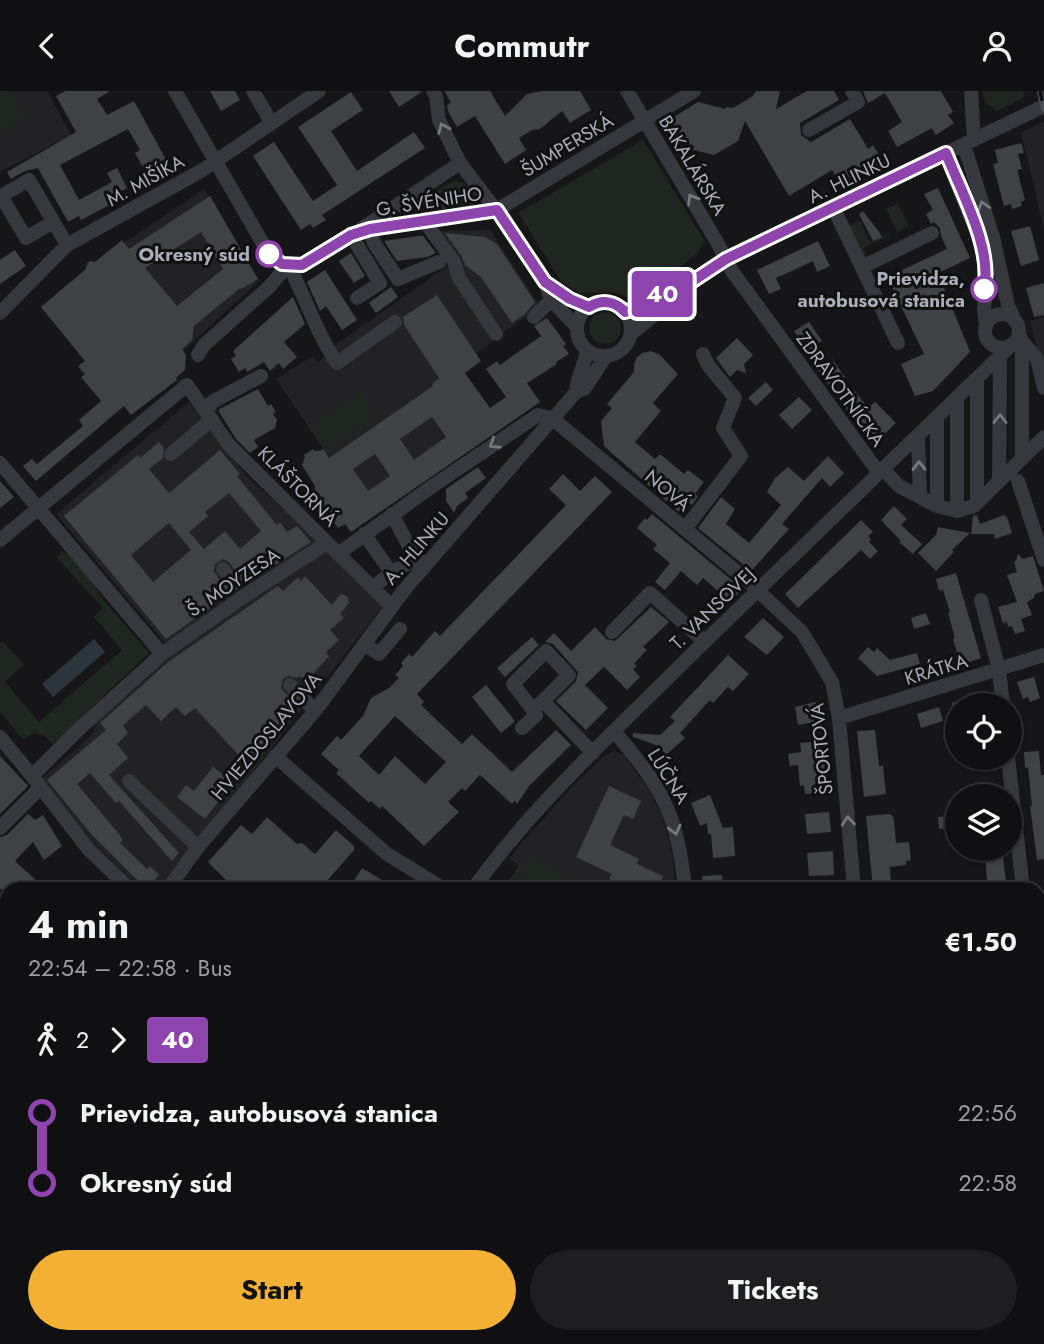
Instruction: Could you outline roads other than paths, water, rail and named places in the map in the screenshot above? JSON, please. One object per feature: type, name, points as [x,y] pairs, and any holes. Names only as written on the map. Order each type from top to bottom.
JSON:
[{"type":"street","points":[[174,91],[269,254],[282,264],[288,265]]},
{"type":"street","points":[[253,91],[271,122]]},
{"type":"street","name":"M. MIŠÍKA","points":[[0,313],[66,245],[201,171],[319,91]]},
{"type":"street","points":[[433,91],[439,120],[460,163],[497,210]]},
{"type":"street","name":"BAKALÁRSKA","points":[[627,91],[726,259]]},
{"type":"street","name":"ŠUMPERSKÁ","points":[[497,210],[694,91]]},
{"type":"street","points":[[810,130],[858,102],[852,91]]},
{"type":"street","points":[[971,91],[969,142],[1008,305],[1018,326],[1022,459]]},
{"type":"street","name":"A. HLINKU","points":[[391,606],[421,561],[576,392],[585,388],[599,363],[606,356],[622,349],[631,334],[676,292],[726,259],[1044,107]]},
{"type":"street","points":[[946,153],[981,243],[987,275],[984,309],[986,336],[991,343],[995,361],[999,481]]},
{"type":"street","points":[[357,298],[380,283],[351,235],[460,163]]},
{"type":"street","points":[[833,207],[898,343]]},
{"type":"street","name":"G. ŠVÉNIHO","points":[[288,265],[302,265],[351,235],[370,229],[497,210],[545,282],[551,300],[577,327]]},
{"type":"street","points":[[54,222],[66,245]]},
{"type":"street","points":[[425,222],[454,262],[459,278],[496,334]]},
{"type":"street","points":[[370,229],[374,243],[398,279],[439,262]]},
{"type":"street","points":[[862,267],[932,233]]},
{"type":"street","name":"ZDRAVOTNÍCKA","points":[[726,259],[732,271],[881,471],[899,486],[937,506],[957,511]]},
{"type":"street","points":[[288,265],[309,304],[324,345],[337,363],[395,322]]},
{"type":"street","points":[[198,355],[204,345],[269,287],[288,265]]},
{"type":"street","name":"G. ŠVÉNIHO","points":[[545,282],[570,299],[589,307]]},
{"type":"street","name":"A. HLINKU","points":[[625,312],[643,306],[660,294],[676,292]]},
{"type":"street","points":[[534,317],[551,300]]},
{"type":"street","points":[[606,356],[587,350],[580,341],[577,327],[581,315],[589,307],[599,302],[619,306],[631,323],[631,334]]},
{"type":"street","points":[[986,327],[990,320],[998,315],[1014,319]]},
{"type":"street","points":[[991,343],[1003,348],[1017,341]]},
{"type":"street","points":[[1017,341],[1037,359],[1044,388]]},
{"type":"street","name":"T. VANSOVEJ","points":[[478,882],[530,817],[614,731],[1017,341]]},
{"type":"street","name":"A. HLINKU","points":[[576,392],[576,383],[585,363],[587,350]]},
{"type":"street","points":[[685,529],[741,456],[723,428],[735,398],[708,365],[703,354]]},
{"type":"street","points":[[171,454],[208,413],[212,402],[261,376]]},
{"type":"street","points":[[977,378],[978,503]]},
{"type":"street","name":"KLÁŠTORNÁ","points":[[40,505],[187,385],[229,445],[391,606]]},
{"type":"street","points":[[957,397],[957,511],[978,503],[1044,437]]},
{"type":"street","name":"A. HLINKU","points":[[421,561],[392,514],[538,415],[553,419]]},
{"type":"street","points":[[937,417],[937,506]]},
{"type":"street","name":"NOVÁ","points":[[553,419],[758,590]]},
{"type":"street","points":[[918,435],[920,497]]},
{"type":"street","points":[[0,463],[40,505],[162,654]]},
{"type":"street","points":[[1018,481],[1044,560]]},
{"type":"street","points":[[0,540],[40,505]]},
{"type":"street","name":"Š. MOYZESA","points":[[0,828],[79,729],[162,654],[242,595],[332,548],[365,534],[392,514]]},
{"type":"street","points":[[365,534],[387,565]]},
{"type":"street","points":[[373,588],[391,572],[421,561]]},
{"type":"street","name":"ŠPORTOVÁ","points":[[758,590],[802,632],[832,682],[839,718],[853,882]]},
{"type":"street","points":[[612,632],[650,593],[705,642]]},
{"type":"street","points":[[981,600],[999,670],[1002,693]]},
{"type":"street","name":"HVIEZDOSLAVOVA","points":[[173,882],[198,848],[315,711],[391,606]]},
{"type":"street","points":[[364,644],[379,654],[400,629]]},
{"type":"street","name":"KRÁTKA","points":[[839,718],[1044,655]]},
{"type":"street","points":[[290,685],[315,711]]},
{"type":"street","points":[[522,728],[536,715],[538,705],[593,753]]},
{"type":"street","name":"LÚČNA","points":[[614,731],[652,780],[669,811],[682,858],[684,882]]},
{"type":"street","points":[[0,737],[89,850],[123,882]]},
{"type":"street","points":[[275,756],[387,854],[433,882]]},
{"type":"street","points":[[1009,770],[1022,882]]},
{"type":"street","points":[[129,781],[198,848]]},
{"type":"tunnel","points":[[228,576],[240,593]]},
{"type":"railway","points":[[1040,91],[1044,109]]},
{"type":"place","name":"Okresný súd","points":[[269,254]]},
{"type":"place","name":"Prievidza, autobusová stanica","points":[[984,289]]}]
